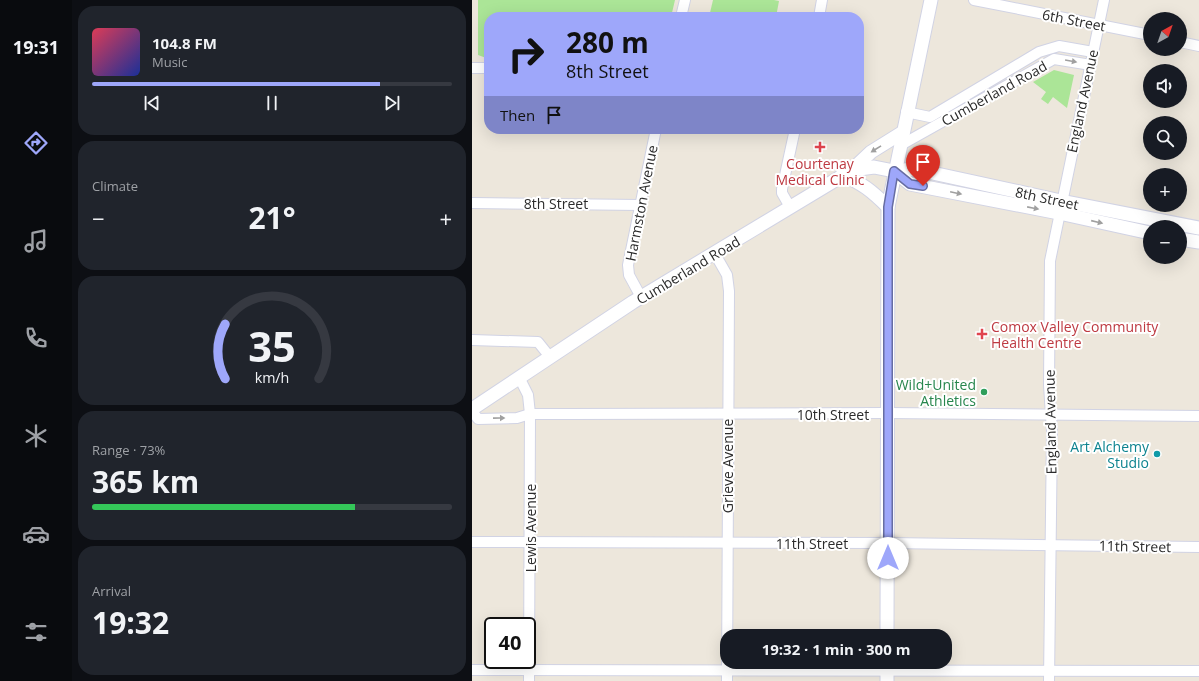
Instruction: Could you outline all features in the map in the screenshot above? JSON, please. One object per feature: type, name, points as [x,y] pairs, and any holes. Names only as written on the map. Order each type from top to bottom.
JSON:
[{"type":"street","points":[[682,12],[685,0]]},
{"type":"street","points":[[820,12],[822,0]]},
{"type":"street","points":[[887,629],[888,543],[886,413],[888,207],[894,171],[901,145],[906,112],[931,0]]},
{"type":"street","name":"6th Street","points":[[974,0],[1143,34]]},
{"type":"street","name":"England Avenue","points":[[1049,681],[1051,416],[1048,313],[1050,260],[1104,0]]},
{"type":"street","points":[[1187,43],[1199,46]]},
{"type":"street","name":"Cumberland Road","points":[[906,112],[930,117],[1039,52],[1059,46],[1093,52]]},
{"type":"street","name":"Cumberland Road","points":[[901,145],[1054,59],[1091,65]]},
{"type":"street","points":[[472,68],[484,68]]},
{"type":"street","name":"Cumberland Road","points":[[472,410],[519,377],[641,298],[847,173],[872,152],[903,132]]},
{"type":"street","name":"Harmston Avenue","points":[[641,298],[629,276],[628,265],[655,134]]},
{"type":"street","points":[[790,207],[782,193],[782,189],[794,134]]},
{"type":"street","name":"8th Street","points":[[847,173],[874,167],[894,171],[910,184],[1199,228]]},
{"type":"street","points":[[847,173],[871,190],[888,207]]},
{"type":"street","name":"8th Street","points":[[472,202],[640,204]]},
{"type":"street","name":"8th Street","points":[[1060,207],[1143,231]]},
{"type":"street","points":[[1187,240],[1199,242]]},
{"type":"street","name":"Grieve Avenue","points":[[714,254],[725,270],[728,283],[727,681]]},
{"type":"street","points":[[472,340],[535,341],[541,344],[550,357]]},
{"type":"street","name":"Lewis Avenue","points":[[519,377],[528,395],[530,414],[529,681]]},
{"type":"street","name":"10th Street","points":[[472,410],[478,419],[517,418],[530,414],[727,413],[1199,416]]},
{"type":"street","name":"11th Street","points":[[472,542],[888,543],[1199,547]]},
{"type":"street","points":[[472,670],[1199,671]]},
{"type":"green space","points":[[478,0],[675,0],[672,12],[484,12],[484,57],[478,55]]},
{"type":"green space","points":[[713,0],[779,1],[777,12],[710,12]]},
{"type":"green space","points":[[1054,70],[1074,75],[1067,108],[1053,97],[1048,104],[1041,99],[1046,92],[1033,82]]},
{"type":"place","name":"Courtenay Medical Clinic","points":[[820,147]]},
{"type":"place","name":"Comox Valley Community Health Centre","points":[[982,334]]},
{"type":"place","name":"Wild+United Athletics","points":[[984,392]]},
{"type":"place","name":"Art Alchemy Studio","points":[[1157,454]]},
{"type":"route","points":[[888,558],[886,385],[888,207],[894,171],[910,184],[923,186]]}]
